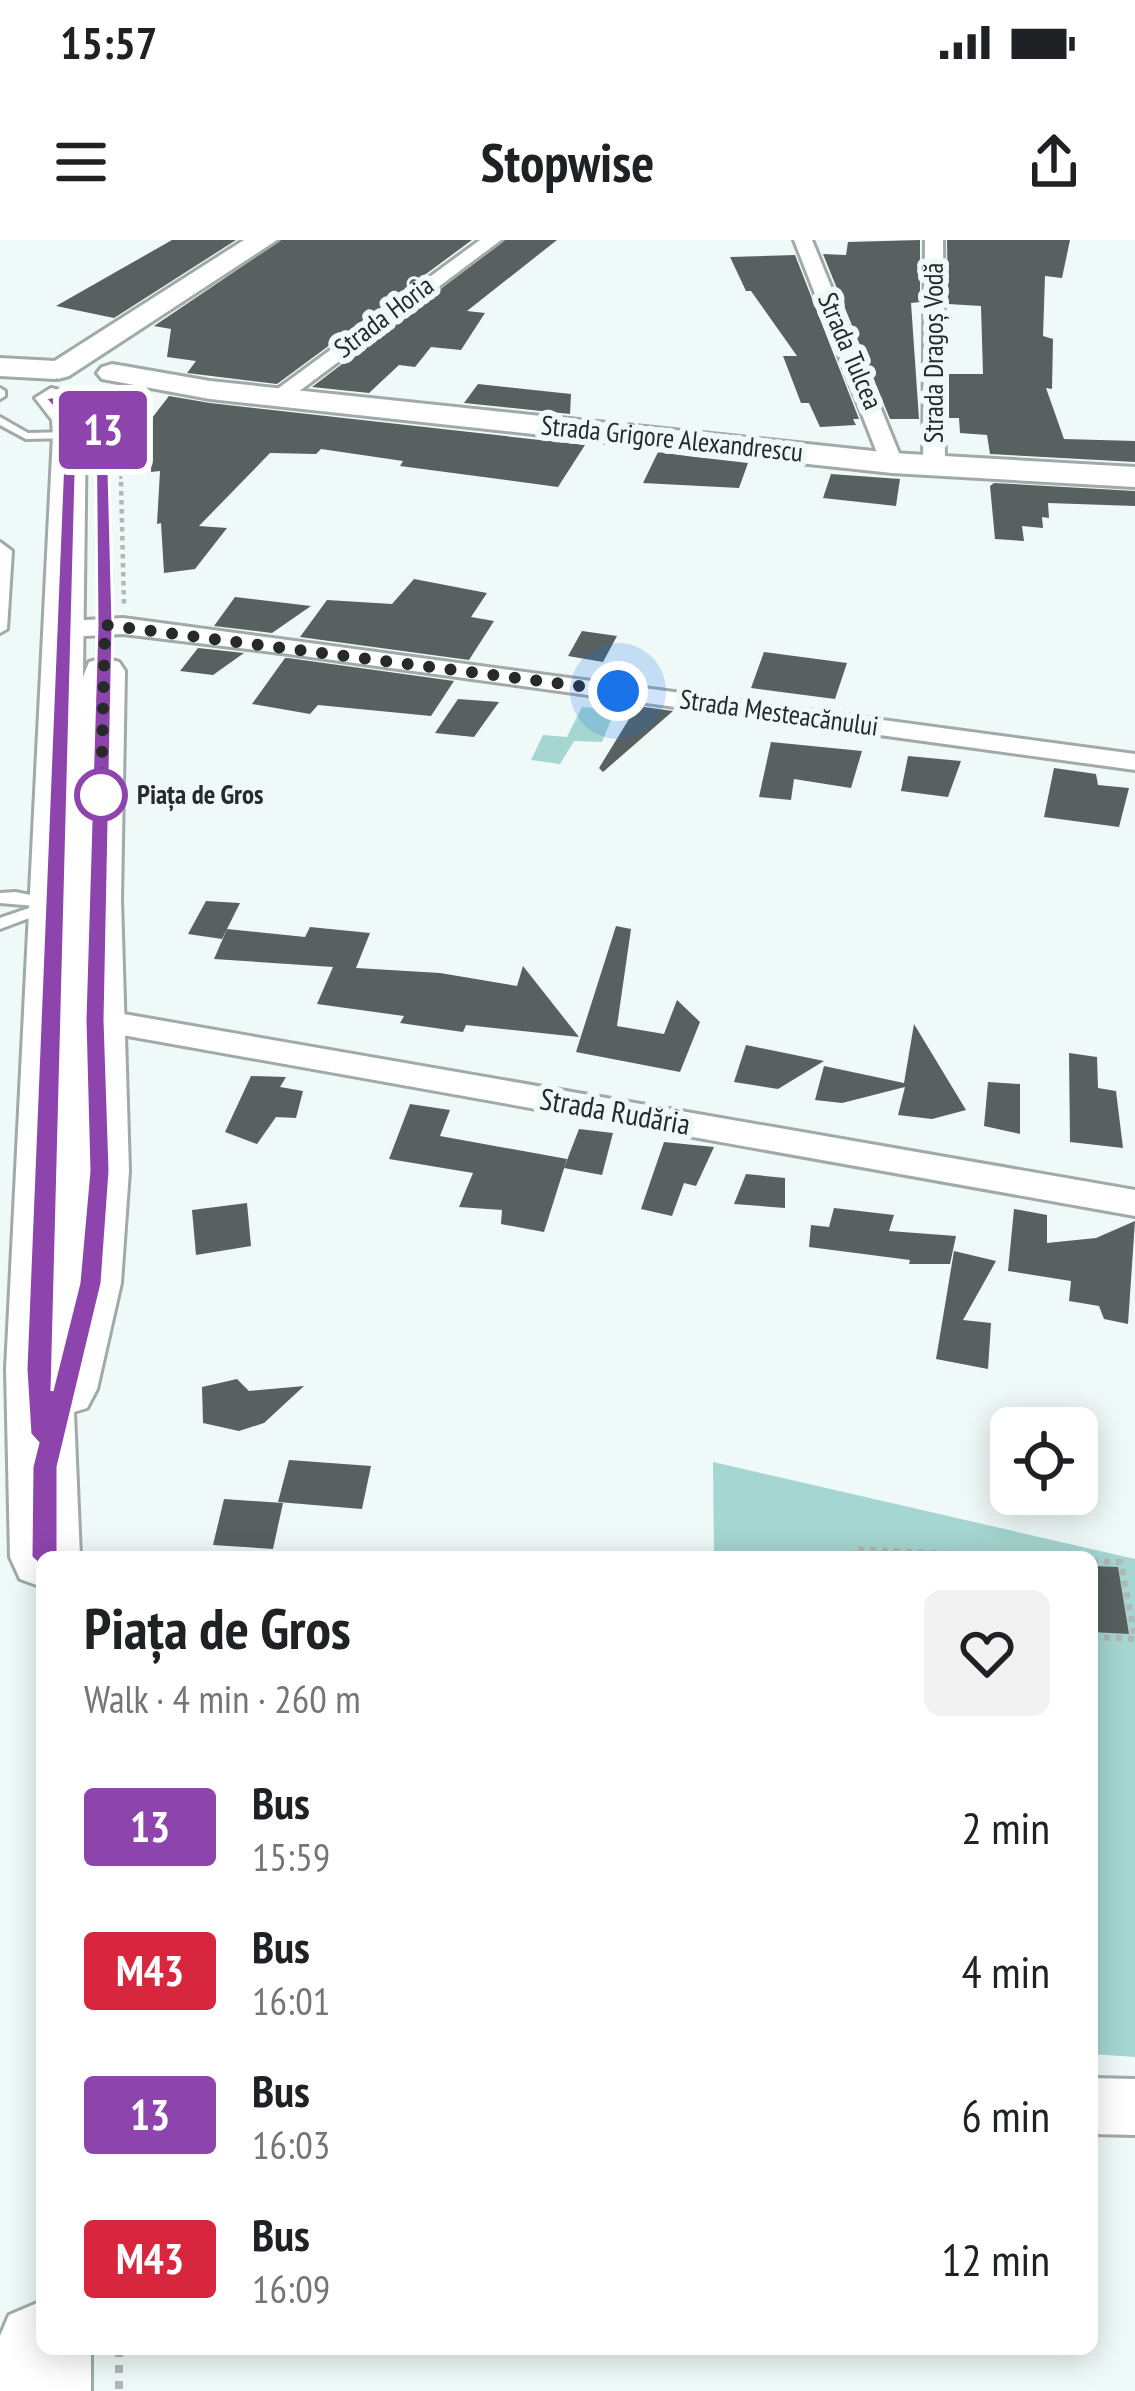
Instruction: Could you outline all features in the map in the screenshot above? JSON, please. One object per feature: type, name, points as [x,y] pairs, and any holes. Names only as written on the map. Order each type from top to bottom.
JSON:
[{"type":"main road","points":[[54,391],[113,376],[263,240]]},
{"type":"main road","points":[[54,391],[113,376]]},
{"type":"main road","points":[[44,1551],[45,1467],[38,1369],[37,907],[100,622],[113,376]]},
{"type":"main road","points":[[54,391],[100,622]]},
{"type":"main road","points":[[37,907],[95,1020],[100,1171],[90,1283],[45,1467]]},
{"type":"main road","points":[[42,2391],[43,2355]]},
{"type":"street","name":"Strada Horia","points":[[278,398],[442,272],[492,240]]},
{"type":"street","name":"Strada Tulcea","points":[[803,240],[892,463]]},
{"type":"street","name":"Strada Dragoș Vodă","points":[[934,240],[934,467]]},
{"type":"street","points":[[0,367],[54,391]]},
{"type":"street","points":[[0,376],[54,391]]},
{"type":"street","name":"Strada Grigore Alexandrescu","points":[[113,376],[892,463],[1135,477]]},
{"type":"street","name":"Strada Mesteacănului","points":[[100,622],[1135,762]]},
{"type":"street","name":"Strada Rudăria","points":[[95,1020],[1135,1203]]},
{"type":"street","points":[[1098,2106],[1135,2107]]},
{"type":"lane","points":[[0,420],[26,436],[54,391]]},
{"type":"lane","points":[[0,546],[6,550],[0,629]]},
{"type":"path","points":[[100,622],[124,603],[119,415],[124,400],[113,376]]},
{"type":"path","points":[[854,1551],[896,1551]]},
{"type":"path","points":[[1098,1561],[1121,1562],[1135,1638],[1098,1637]]},
{"type":"path","points":[[119,2355],[119,2391]]},
{"type":"shaded area","points":[[582,707],[615,710],[602,742],[574,741],[560,764],[531,760],[543,735],[567,737]]},
{"type":"shaded area","points":[[713,1462],[1135,1559],[1135,2057],[1098,2054],[1098,1551],[714,1551]]},
{"type":"building","points":[[172,240],[236,240],[114,318],[56,306]]},
{"type":"building","points":[[281,240],[472,240],[277,384],[187,373],[196,361],[167,357],[171,329],[154,326]]},
{"type":"building","points":[[505,240],[557,240],[467,311],[485,313],[461,350],[431,347],[415,367],[399,365],[369,393],[312,387]]},
{"type":"building","points":[[920,240],[920,302],[911,303],[919,419],[890,419],[823,254],[846,255],[848,242]]},
{"type":"building","points":[[947,240],[1070,240],[1062,278],[1045,276],[1043,336],[1053,339],[1052,389],[1046,388],[1064,439],[1135,441],[1135,462],[990,454],[987,435],[960,433],[959,418],[949,418],[949,374],[983,374],[981,306],[948,304]]},
{"type":"building","points":[[795,255],[859,419],[853,419],[856,425],[820,427],[809,403],[801,403],[783,356],[797,356],[751,291],[746,291],[730,257]]},
{"type":"building","points":[[478,384],[571,394],[570,414],[464,403]]},
{"type":"building","points":[[169,396],[585,445],[558,487],[400,466],[403,461],[321,449],[316,454],[270,453],[199,526],[227,528],[195,569],[164,573],[161,523],[157,524],[160,471],[151,472],[152,418]]},
{"type":"building","points":[[658,452],[748,463],[739,488],[643,483]]},
{"type":"building","points":[[831,474],[900,479],[896,506],[823,498]]},
{"type":"building","points":[[990,486],[1135,491],[1135,506],[1048,503],[1049,518],[1042,517],[1043,528],[1022,526],[1024,541],[995,539]]},
{"type":"building","points":[[414,579],[487,593],[471,617],[494,621],[469,660],[300,637],[327,600],[392,604]]},
{"type":"building","points":[[235,597],[311,606],[272,633],[214,626]]},
{"type":"building","points":[[582,631],[617,636],[603,662],[568,656]]},
{"type":"building","points":[[198,648],[244,653],[213,675],[180,671]]},
{"type":"building","points":[[764,652],[847,663],[835,699],[751,688]]},
{"type":"building","points":[[285,658],[454,681],[431,716],[318,705],[310,714],[252,704]]},
{"type":"building","points":[[458,699],[499,702],[474,737],[435,733]]},
{"type":"building","points":[[637,706],[673,711],[603,772],[599,768]]},
{"type":"building","points":[[771,742],[862,751],[851,788],[794,779],[791,800],[759,797]]},
{"type":"building","points":[[908,756],[961,761],[948,797],[901,791]]},
{"type":"building","points":[[1054,768],[1096,774],[1098,785],[1129,788],[1119,827],[1044,817]]},
{"type":"building","points":[[206,901],[240,903],[222,939],[188,934]]},
{"type":"building","points":[[616,926],[631,929],[617,1026],[664,1034],[677,1000],[700,1022],[680,1072],[576,1052]]},
{"type":"building","points":[[310,927],[370,933],[356,968],[440,973],[517,986],[523,966],[579,1037],[466,1025],[463,1032],[400,1023],[404,1016],[317,1004],[333,967],[214,959],[227,929],[305,937]]},
{"type":"building","points":[[914,1024],[966,1110],[932,1119],[898,1115],[905,1087],[842,1103],[815,1100],[824,1066],[904,1083]]},
{"type":"building","points":[[746,1045],[824,1061],[778,1089],[734,1082]]},
{"type":"building","points":[[1069,1053],[1097,1057],[1098,1088],[1116,1091],[1123,1148],[1070,1142]]},
{"type":"building","points":[[251,1076],[286,1077],[280,1087],[303,1091],[296,1118],[276,1117],[257,1144],[225,1132]]},
{"type":"building","points":[[988,1082],[1020,1084],[1020,1134],[984,1126]]},
{"type":"building","points":[[410,1104],[450,1110],[440,1136],[567,1159],[544,1232],[501,1224],[502,1210],[459,1207],[473,1173],[389,1159]]},
{"type":"building","points":[[579,1129],[613,1133],[602,1175],[564,1168]]},
{"type":"building","points":[[664,1142],[714,1147],[696,1186],[684,1183],[672,1216],[641,1209]]},
{"type":"building","points":[[746,1174],[785,1178],[785,1208],[734,1204]]},
{"type":"building","points":[[247,1203],[251,1246],[196,1255],[192,1210]]},
{"type":"building","points":[[834,1208],[894,1215],[889,1231],[956,1236],[950,1264],[909,1264],[910,1260],[809,1247],[811,1225],[829,1227]]},
{"type":"building","points":[[1014,1209],[1047,1215],[1047,1243],[1096,1238],[1135,1221],[1128,1324],[1104,1319],[1099,1306],[1069,1301],[1071,1281],[1008,1271]]},
{"type":"building","points":[[954,1251],[996,1261],[963,1320],[991,1323],[988,1369],[936,1359]]},
{"type":"building","points":[[237,1379],[249,1391],[304,1386],[264,1423],[239,1431],[203,1423],[202,1387]]},
{"type":"building","points":[[289,1460],[371,1466],[362,1509],[278,1502]]},
{"type":"building","points":[[224,1499],[283,1503],[273,1549],[213,1545]]},
{"type":"building","points":[[1098,1566],[1118,1567],[1129,1634],[1098,1632]]},
{"type":"bus line","name":"13","points":[[43,1434],[38,1369],[70,435],[69,418],[51,398],[101,393],[105,625],[95,1020],[100,1171],[90,1283],[45,1467],[44,1551]]},
{"type":"place","name":"Piața de Gros","points":[[101,795]]},
{"type":"route","points":[[101,795],[105,625],[618,691]]}]
